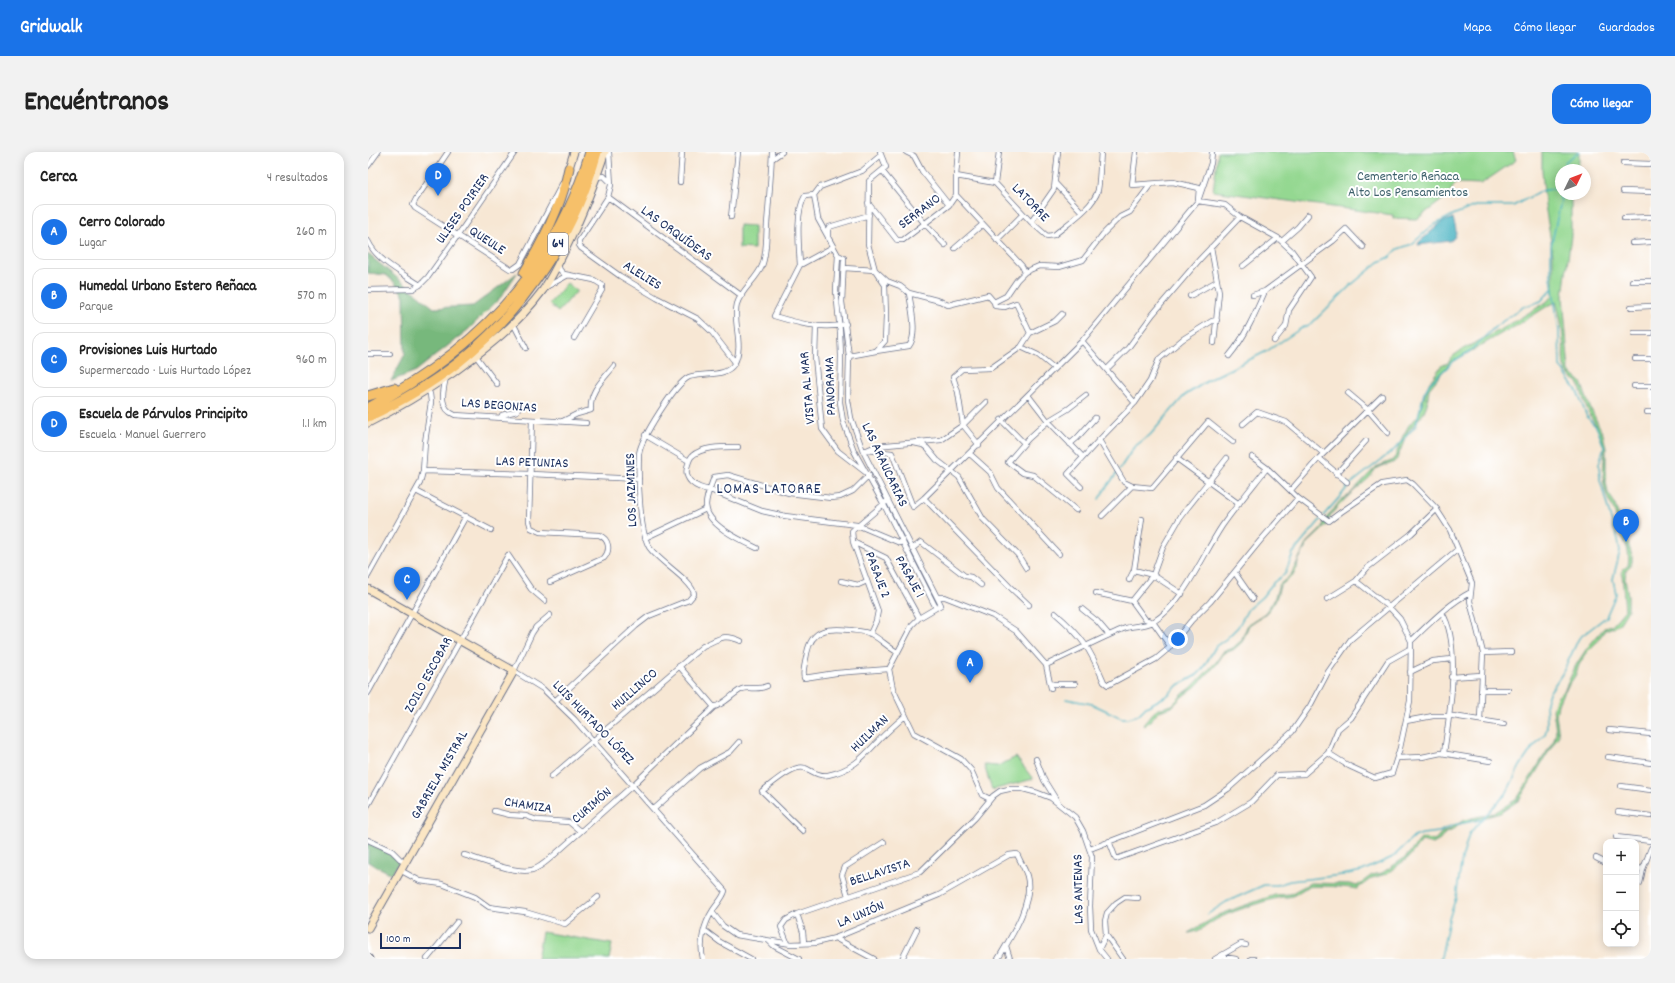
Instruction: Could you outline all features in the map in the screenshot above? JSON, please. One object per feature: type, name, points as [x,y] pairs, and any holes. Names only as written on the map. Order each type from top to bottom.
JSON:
[{"type":"highway","name":"64","points":[[368,408],[428,373],[462,348],[503,307],[535,267],[555,235],[574,197],[590,152]]},
{"type":"highway","name":"64","points":[[368,417],[404,398],[452,368],[499,324],[532,283],[559,242],[578,206],[597,152]]},
{"type":"highway","points":[[503,307],[528,267],[555,214],[563,194],[569,168]]},
{"type":"highway","points":[[368,396],[392,389],[428,373]]},
{"type":"street","points":[[368,166],[378,152]]},
{"type":"street","name":"QUEULE","points":[[448,152],[414,205],[418,211],[510,269],[513,269],[520,264],[569,168]]},
{"type":"street","name":"ULISES POIRIER","points":[[420,285],[428,277],[458,235],[515,152]]},
{"type":"street","points":[[569,168],[574,152]]},
{"type":"street","points":[[368,423],[397,409],[428,390],[496,341],[514,325],[544,289],[558,265],[590,197],[605,152]]},
{"type":"street","points":[[608,197],[611,185],[610,152]]},
{"type":"street","points":[[680,182],[682,152]]},
{"type":"street","points":[[731,217],[738,152]]},
{"type":"street","points":[[735,362],[738,349],[737,304],[759,272],[765,255],[772,152]]},
{"type":"street","points":[[772,159],[782,152]]},
{"type":"street","points":[[906,152],[914,156],[922,171],[949,205]]},
{"type":"street","name":"SERRANO","points":[[868,202],[897,240],[903,240],[949,205],[956,195],[958,152]]},
{"type":"street","name":"LATORRE","points":[[996,183],[999,152]]},
{"type":"street","points":[[1031,222],[1052,195],[1055,183],[1058,152]]},
{"type":"street","points":[[1055,183],[1082,212],[1094,200],[1098,191],[1101,152]]},
{"type":"street","points":[[1136,152],[1132,186],[1173,182],[1199,188],[1198,202]]},
{"type":"street","points":[[865,451],[892,454],[913,507],[924,498],[970,454],[1001,420],[1082,341],[1198,202],[1211,162],[1212,152]]},
{"type":"street","points":[[846,324],[839,326],[816,326],[801,324],[774,316],[800,265],[799,225],[802,201],[805,196],[814,195],[820,188],[862,171],[881,153],[886,167],[869,181],[868,202],[868,244],[875,270],[886,285],[885,341],[876,351]]},
{"type":"street","points":[[1623,163],[1651,164]]},
{"type":"street","points":[[882,171],[925,224],[945,245]]},
{"type":"street","name":"LATORRE","points":[[956,176],[996,183],[1023,214],[1050,237],[1082,212]]},
{"type":"street","points":[[597,177],[606,177],[610,180],[611,185]]},
{"type":"street","points":[[994,302],[1006,296],[1017,280],[1025,272],[1039,266],[1059,266],[1082,260],[1103,234],[1120,217],[1130,212],[1151,184]]},
{"type":"street","points":[[1623,191],[1651,192]]},
{"type":"street","points":[[814,195],[818,219],[838,255]]},
{"type":"street","points":[[956,195],[1022,266],[1025,272]]},
{"type":"street","name":"LAS ORQUÍDEAS","points":[[608,197],[742,296]]},
{"type":"street","name":"ALELIES","points":[[608,197],[579,241],[581,248],[620,276],[698,319],[710,331],[735,362]]},
{"type":"street","points":[[1198,202],[1225,205],[1240,217],[1278,238],[1292,252],[1310,277],[1289,310],[1286,326],[1274,341]]},
{"type":"street","points":[[997,240],[1023,214]]},
{"type":"street","points":[[828,238],[828,229],[830,227],[868,215]]},
{"type":"street","points":[[1282,242],[1308,215]]},
{"type":"street","points":[[1107,369],[1128,348],[1153,314],[1240,217]]},
{"type":"street","points":[[1624,218],[1651,217]]},
{"type":"street","points":[[955,248],[983,224]]},
{"type":"street","points":[[1254,295],[1265,291],[1333,241],[1346,229],[1363,247]]},
{"type":"street","points":[[1243,266],[1278,238]]},
{"type":"street","points":[[368,241],[370,246],[384,261],[420,285],[413,289],[368,290]]},
{"type":"street","points":[[1632,243],[1651,242]]},
{"type":"street","points":[[800,265],[833,247]]},
{"type":"street","points":[[1211,248],[1219,292],[1218,320],[1214,343]]},
{"type":"street","name":"LAS ARAUCARIAS","points":[[838,255],[844,258],[842,302],[849,356],[848,400],[851,418],[865,451],[912,549],[942,605],[936,608]]},
{"type":"street","name":"PANORAMA","points":[[838,255],[836,291],[841,356],[840,402],[843,421],[847,435],[854,450],[869,475],[936,608]]},
{"type":"street","points":[[558,265],[560,270],[568,275],[594,280],[602,285],[602,290],[574,338]]},
{"type":"street","points":[[844,268],[875,270],[888,281],[900,286],[909,293],[940,301],[948,305],[988,295],[994,302],[995,306],[1005,307],[1016,303],[1030,333]]},
{"type":"street","points":[[544,289],[568,275]]},
{"type":"street","points":[[1190,296],[1217,281]]},
{"type":"street","points":[[1632,281],[1651,281]]},
{"type":"street","points":[[1229,356],[1237,347],[1252,320],[1265,291]]},
{"type":"street","points":[[849,356],[909,346],[912,342],[914,331],[909,293]]},
{"type":"street","points":[[1631,307],[1651,306]]},
{"type":"street","points":[[979,445],[963,425],[958,392],[953,377],[962,369],[991,368],[1021,347],[1030,333],[1055,321],[1062,314]]},
{"type":"street","points":[[1081,487],[1068,474],[1082,457],[1135,403],[1150,381],[1159,359],[1183,339],[1212,321],[1218,320]]},
{"type":"street","points":[[514,325],[526,348]]},
{"type":"street","name":"VISTA AL MAR","points":[[816,326],[815,357],[822,430],[838,451],[869,475]]},
{"type":"street","points":[[1634,333],[1651,333]]},
{"type":"street","points":[[1082,341],[1135,403]]},
{"type":"street","points":[[1021,347],[1038,355],[1054,368]]},
{"type":"street","points":[[368,354],[390,354]]},
{"type":"street","points":[[476,356],[497,384]]},
{"type":"street","points":[[1635,359],[1651,359]]},
{"type":"street","name":"LOS JAZMINES","points":[[556,700],[636,626],[649,616],[665,608],[689,600],[693,596],[694,590],[692,587],[657,557],[645,538],[641,509],[639,454],[645,435],[666,402],[683,381],[698,375],[728,370],[735,362]]},
{"type":"street","points":[[563,422],[577,414],[591,410],[590,403],[594,389],[614,366]]},
{"type":"street","name":"LAS BEGONIAS","points":[[446,377],[442,401],[450,413],[455,415],[586,423]]},
{"type":"street","points":[[1634,386],[1651,386]]},
{"type":"street","points":[[368,576],[416,491],[423,471],[425,442],[431,402],[428,390]]},
{"type":"street","points":[[1348,394],[1368,410],[1388,433]]},
{"type":"street","points":[[1028,395],[1048,420],[1082,457]]},
{"type":"street","points":[[1076,510],[1033,475],[1023,473],[1008,462],[1048,420],[1068,409],[1086,395]]},
{"type":"street","points":[[1291,490],[1323,453],[1382,396]]},
{"type":"street","points":[[865,451],[876,446],[941,440],[963,425],[986,402]]},
{"type":"street","points":[[501,418],[502,415],[517,411],[518,408]]},
{"type":"street","points":[[1243,424],[1257,412],[1286,422],[1323,453]]},
{"type":"street","points":[[1070,444],[1095,418]]},
{"type":"street","points":[[532,420],[529,522],[531,528],[540,532],[599,534],[605,538],[607,543],[607,554],[604,558],[550,582]]},
{"type":"street","points":[[1001,420],[1024,444]]},
{"type":"street","points":[[1099,440],[1124,482],[1132,486],[1152,488],[1208,422],[1233,442]]},
{"type":"street","points":[[645,435],[689,461]]},
{"type":"street","points":[[1336,474],[1366,441]]},
{"type":"street","points":[[914,443],[927,448],[937,460],[959,477],[983,519],[1018,555],[1026,568]]},
{"type":"street","points":[[738,448],[727,447],[703,450],[692,456],[687,467],[688,478],[696,486],[710,490],[762,511],[785,516],[857,525],[900,543],[903,542]]},
{"type":"street","points":[[970,454],[990,472],[998,488],[1059,554]]},
{"type":"street","points":[[1252,457],[1267,468],[1298,498],[1329,521],[1382,484],[1407,480],[1413,484],[1437,510],[1450,530],[1472,583],[1470,601],[1483,654],[1480,720]]},
{"type":"street","points":[[1176,458],[1239,504]]},
{"type":"street","points":[[1132,601],[1153,575],[1163,547],[1181,516],[1227,458]]},
{"type":"street","points":[[1319,458],[1347,482]]},
{"type":"street","points":[[1046,665],[1108,635],[1129,627],[1140,627],[1152,622],[1182,594],[1222,527],[1267,468]]},
{"type":"street","name":"LAS PETUNIAS","points":[[423,471],[639,479]]},
{"type":"street","points":[[757,548],[734,538],[726,532],[713,520],[706,509],[707,499],[714,478],[728,474],[789,493],[831,498],[840,497],[853,491],[869,475]]},
{"type":"street","points":[[1102,516],[1132,486]]},
{"type":"street","points":[[416,491],[491,530]]},
{"type":"street","points":[[924,498],[1029,605]]},
{"type":"street","points":[[1055,613],[1075,630],[1087,646],[1104,682],[1108,685],[1156,658],[1170,646],[1191,621],[1210,602],[1260,541],[1298,498]]},
{"type":"street","points":[[857,525],[883,503],[889,500]]},
{"type":"street","points":[[645,538],[706,509]]},
{"type":"street","points":[[1327,599],[1356,581],[1367,568],[1411,534],[1437,510]]},
{"type":"street","points":[[368,693],[466,516]]},
{"type":"street","points":[[1129,580],[1134,570],[1142,519]]},
{"type":"street","name":"PASAJE 2","points":[[857,525],[852,531],[853,542],[878,611],[878,616],[870,634]]},
{"type":"street","name":"PASAJE 1","points":[[853,542],[886,558],[919,618]]},
{"type":"street","points":[[912,549],[921,542],[965,576],[971,577],[981,585]]},
{"type":"street","points":[[1090,849],[1109,840],[1204,805],[1228,789],[1292,732],[1310,706],[1328,672],[1351,639],[1458,549]]},
{"type":"street","name":"ZOILO ESCOBAR","points":[[368,805],[508,555],[531,589],[545,601]]},
{"type":"street","points":[[1134,570],[1153,575],[1182,594]]},
{"type":"street","points":[[1235,573],[1253,599]]},
{"type":"street","points":[[841,581],[858,585],[867,581]]},
{"type":"street","points":[[1328,753],[1349,766],[1375,778],[1392,773],[1397,758],[1410,701],[1411,641],[1400,619],[1389,607],[1356,581]]},
{"type":"street","name":"LUIS HURTADO LÓPEZ","points":[[368,589],[514,671],[543,689],[556,700],[633,785],[725,891],[712,912]]},
{"type":"street","points":[[1411,641],[1442,613],[1462,597],[1471,592]]},
{"type":"street","points":[[1096,593],[1132,601],[1146,619],[1152,622],[1170,646]]},
{"type":"street","points":[[938,597],[945,597],[993,616],[1016,631],[1046,665],[1051,685],[1075,684]]},
{"type":"street","points":[[936,608],[912,624],[897,652],[889,669],[893,689],[914,733],[964,762],[971,770],[982,795],[990,799]]},
{"type":"street","points":[[1082,609],[1098,621],[1108,635]]},
{"type":"street","points":[[1442,613],[1451,636],[1452,659],[1450,716],[1444,753]]},
{"type":"street","name":"GABRIELA MISTRAL","points":[[368,928],[514,671],[536,626],[550,615]]},
{"type":"street","points":[[889,669],[836,673],[804,678],[803,673],[808,650],[814,638],[822,631],[830,629],[859,631],[870,634],[897,652]]},
{"type":"street","name":"HUILLINCO","points":[[550,777],[594,741],[703,646],[718,639],[730,636],[741,642]]},
{"type":"street","points":[[1109,840],[1116,860],[1216,823],[1251,802],[1277,775],[1304,774],[1328,753],[1338,729],[1351,718],[1388,661],[1411,648]]},
{"type":"street","points":[[1483,654],[1511,652]]},
{"type":"street","points":[[1410,672],[1433,661],[1452,659]]},
{"type":"street","points":[[679,666],[714,707]]},
{"type":"street","points":[[1451,677],[1482,675]]},
{"type":"street","name":"CURIMÓN","points":[[464,855],[509,868],[532,870],[553,856],[633,785],[714,707],[743,688],[761,689],[767,686]]},
{"type":"street","points":[[1482,690],[1508,690]]},
{"type":"street","name":"HUILMAN","points":[[803,831],[762,791],[796,768],[800,767],[823,775],[841,771],[853,765],[867,755],[880,739],[905,716]]},
{"type":"street","points":[[1406,721],[1433,716],[1450,716],[1504,724]]},
{"type":"street","points":[[1608,730],[1651,734]]},
{"type":"street","points":[[654,809],[700,768],[730,752],[739,742]]},
{"type":"street","points":[[1397,758],[1422,757],[1444,753],[1490,761]]},
{"type":"street","points":[[1608,757],[1651,763]]},
{"type":"street","points":[[1036,759],[1044,780],[1058,803]]},
{"type":"street","points":[[1621,786],[1651,790]]},
{"type":"street","name":"LAS ANTENAS","points":[[990,799],[1000,791],[1009,789],[1023,789],[1038,793],[1058,803],[1075,817],[1083,831],[1090,849],[1092,864],[1090,906],[1091,930],[1099,949],[1107,959]]},
{"type":"street","name":"BELLAVISTA","points":[[787,942],[781,927],[786,920],[798,914],[848,896],[920,872],[974,818],[990,799]]},
{"type":"street","name":"CHAMIZA","points":[[494,811],[510,815],[526,816],[540,821],[569,822],[580,831]]},
{"type":"street","points":[[1618,812],[1651,816]]},
{"type":"street","points":[[1616,837],[1651,841]]},
{"type":"street","points":[[368,840],[392,851],[404,863]]},
{"type":"street","points":[[848,896],[842,875],[846,867],[884,842]]},
{"type":"street","points":[[1640,882],[1651,848]]},
{"type":"street","name":"LA UNIÓN","points":[[712,912],[723,926],[736,935],[769,941],[815,943],[835,938],[939,895],[1009,855],[1017,854],[1027,876],[1028,889],[1026,903],[1006,946]]},
{"type":"street","points":[[1596,858],[1603,862]]},
{"type":"street","points":[[1639,868],[1643,869]]},
{"type":"street","points":[[400,870],[420,881],[442,884],[475,897],[489,907],[525,912],[565,924],[598,897]]},
{"type":"street","points":[[1123,959],[1106,936],[1105,922],[1107,913],[1116,903],[1125,897],[1138,898]]},
{"type":"street","points":[[703,959],[701,947],[704,930],[712,912]]},
{"type":"street","points":[[798,914],[803,932],[804,943]]},
{"type":"street","points":[[428,959],[457,922]]},
{"type":"street","points":[[902,959],[917,929]]},
{"type":"street","points":[[704,930],[720,942],[751,959]]},
{"type":"street","points":[[1099,949],[1106,936]]},
{"type":"street","points":[[835,938],[874,959]]},
{"type":"street","points":[[769,941],[774,946],[799,959]]},
{"type":"street","points":[[1215,959],[1241,944],[1246,944]]},
{"type":"street","points":[[998,959],[1006,946]]},
{"type":"street","points":[[1006,946],[1010,959]]},
{"type":"street","points":[[1215,959],[1224,957],[1236,959]]},
{"type":"green space","name":"Cementerio Reñaca Alto Los Pensamientos","points":[[1218,152],[1513,152],[1516,160],[1481,184],[1456,183],[1445,198],[1417,219],[1393,218],[1393,215],[1213,191]]},
{"type":"green space","points":[[1542,152],[1579,152],[1578,164],[1555,164],[1555,200],[1571,200],[1571,236],[1563,296],[1569,372],[1581,382],[1589,405],[1603,434],[1606,448],[1606,482],[1608,493],[1614,502],[1618,514],[1619,528],[1627,540],[1632,556],[1632,562],[1626,571],[1625,578],[1628,596],[1628,610],[1620,623],[1605,630],[1596,643],[1586,653],[1579,665],[1575,676],[1562,695],[1558,704],[1556,715],[1559,735],[1519,800],[1500,813],[1460,824],[1453,830],[1444,834],[1440,840],[1433,844],[1422,841],[1408,858],[1386,874],[1372,878],[1357,889],[1332,886],[1308,887],[1292,896],[1279,897],[1235,911],[1217,919],[1197,931],[1188,933],[1219,915],[1275,895],[1290,894],[1310,883],[1349,884],[1357,886],[1372,875],[1382,873],[1406,857],[1421,839],[1424,838],[1434,841],[1441,833],[1464,820],[1494,813],[1517,799],[1554,740],[1556,731],[1553,709],[1557,697],[1565,689],[1576,665],[1587,648],[1605,627],[1612,625],[1625,610],[1622,573],[1623,569],[1628,566],[1628,550],[1624,540],[1615,527],[1615,513],[1607,497],[1603,476],[1604,449],[1602,440],[1588,411],[1578,382],[1572,378],[1565,369],[1562,330],[1556,302],[1449,364],[1429,389],[1427,404],[1423,414],[1408,431],[1397,459],[1393,463],[1377,468],[1369,478],[1331,514],[1326,526],[1308,543],[1292,576],[1280,586],[1276,599],[1269,610],[1265,614],[1249,625],[1242,642],[1233,650],[1224,653],[1216,665],[1196,686],[1172,707],[1159,711],[1145,726],[1143,725],[1158,709],[1172,705],[1217,661],[1223,652],[1233,648],[1241,641],[1248,624],[1265,613],[1274,600],[1279,585],[1291,575],[1306,544],[1323,527],[1324,521],[1341,500],[1348,496],[1376,467],[1394,460],[1409,425],[1418,416],[1429,383],[1442,365],[1448,363],[1453,356],[1463,349],[1502,329],[1545,303],[1553,296],[1553,255],[1545,205]]},
{"type":"green space","points":[[739,225],[754,226],[754,249],[739,248]]},
{"type":"green space","points":[[368,254],[434,308],[473,306],[517,273],[501,297],[469,329],[416,371],[391,381],[405,354],[404,296],[395,283],[386,275],[368,273]]},
{"type":"green space","points":[[567,283],[577,291],[558,312],[549,304]]},
{"type":"green space","points":[[1016,757],[1033,779],[992,790],[984,765],[998,766]]},
{"type":"green space","points":[[368,843],[387,852],[399,862],[392,874],[368,862]]},
{"type":"green space","points":[[542,932],[612,944],[609,959],[537,959]]},
{"type":"water","points":[[1453,218],[1456,234],[1453,239],[1450,241],[1418,245],[1419,242],[1442,222]]},
{"type":"waterway","points":[[1565,164],[1566,161],[1579,152]]},
{"type":"waterway","points":[[1119,470],[1134,447],[1150,435],[1184,396],[1210,379],[1267,351],[1300,329],[1311,324],[1351,285],[1379,262],[1390,257],[1398,249],[1412,244],[1432,226],[1455,214],[1476,206],[1513,206],[1541,191],[1555,188]]},
{"type":"waterway","points":[[1439,959],[1441,957],[1449,919],[1456,897],[1462,859],[1469,834],[1506,794],[1520,766],[1533,747],[1545,734],[1547,727],[1546,701],[1549,693],[1562,674],[1579,638],[1606,617],[1616,594],[1613,579],[1620,551],[1618,539],[1611,520],[1600,479],[1599,464],[1604,447],[1597,428],[1587,417],[1577,391],[1560,366],[1559,331],[1551,277],[1551,246],[1561,200]]},
{"type":"waterway","points":[[1324,515],[1348,486],[1395,449],[1416,425],[1424,393],[1430,383],[1454,361],[1470,351],[1496,326],[1523,307],[1541,301],[1552,289]]},
{"type":"waterway","points":[[1099,499],[1117,473]]},
{"type":"waterway","points":[[1066,699],[1092,704],[1122,718],[1128,718],[1138,715],[1146,707],[1168,695],[1177,686],[1197,675],[1202,670],[1216,646],[1226,639],[1238,627],[1248,609],[1262,597],[1274,582],[1285,574],[1293,553],[1322,518]]},
{"type":"waterway","points":[[1208,914],[1226,902],[1264,885],[1277,885],[1290,881],[1342,875],[1362,871],[1393,857],[1414,837],[1422,834],[1439,832],[1453,825],[1479,820]]},
{"type":"place","name":"Escuela de Párvulos Principito","points":[[438,196]]},
{"type":"place","name":"Humedal Urbano Estero Reñaca","points":[[1626,542]]},
{"type":"place","name":"Provisiones Luis Hurtado","points":[[407,600]]},
{"type":"place","name":"Cerro Colorado","points":[[970,683]]},
{"type":"district","name":"LOMAS LATORRE","points":[[769,490]]}]
